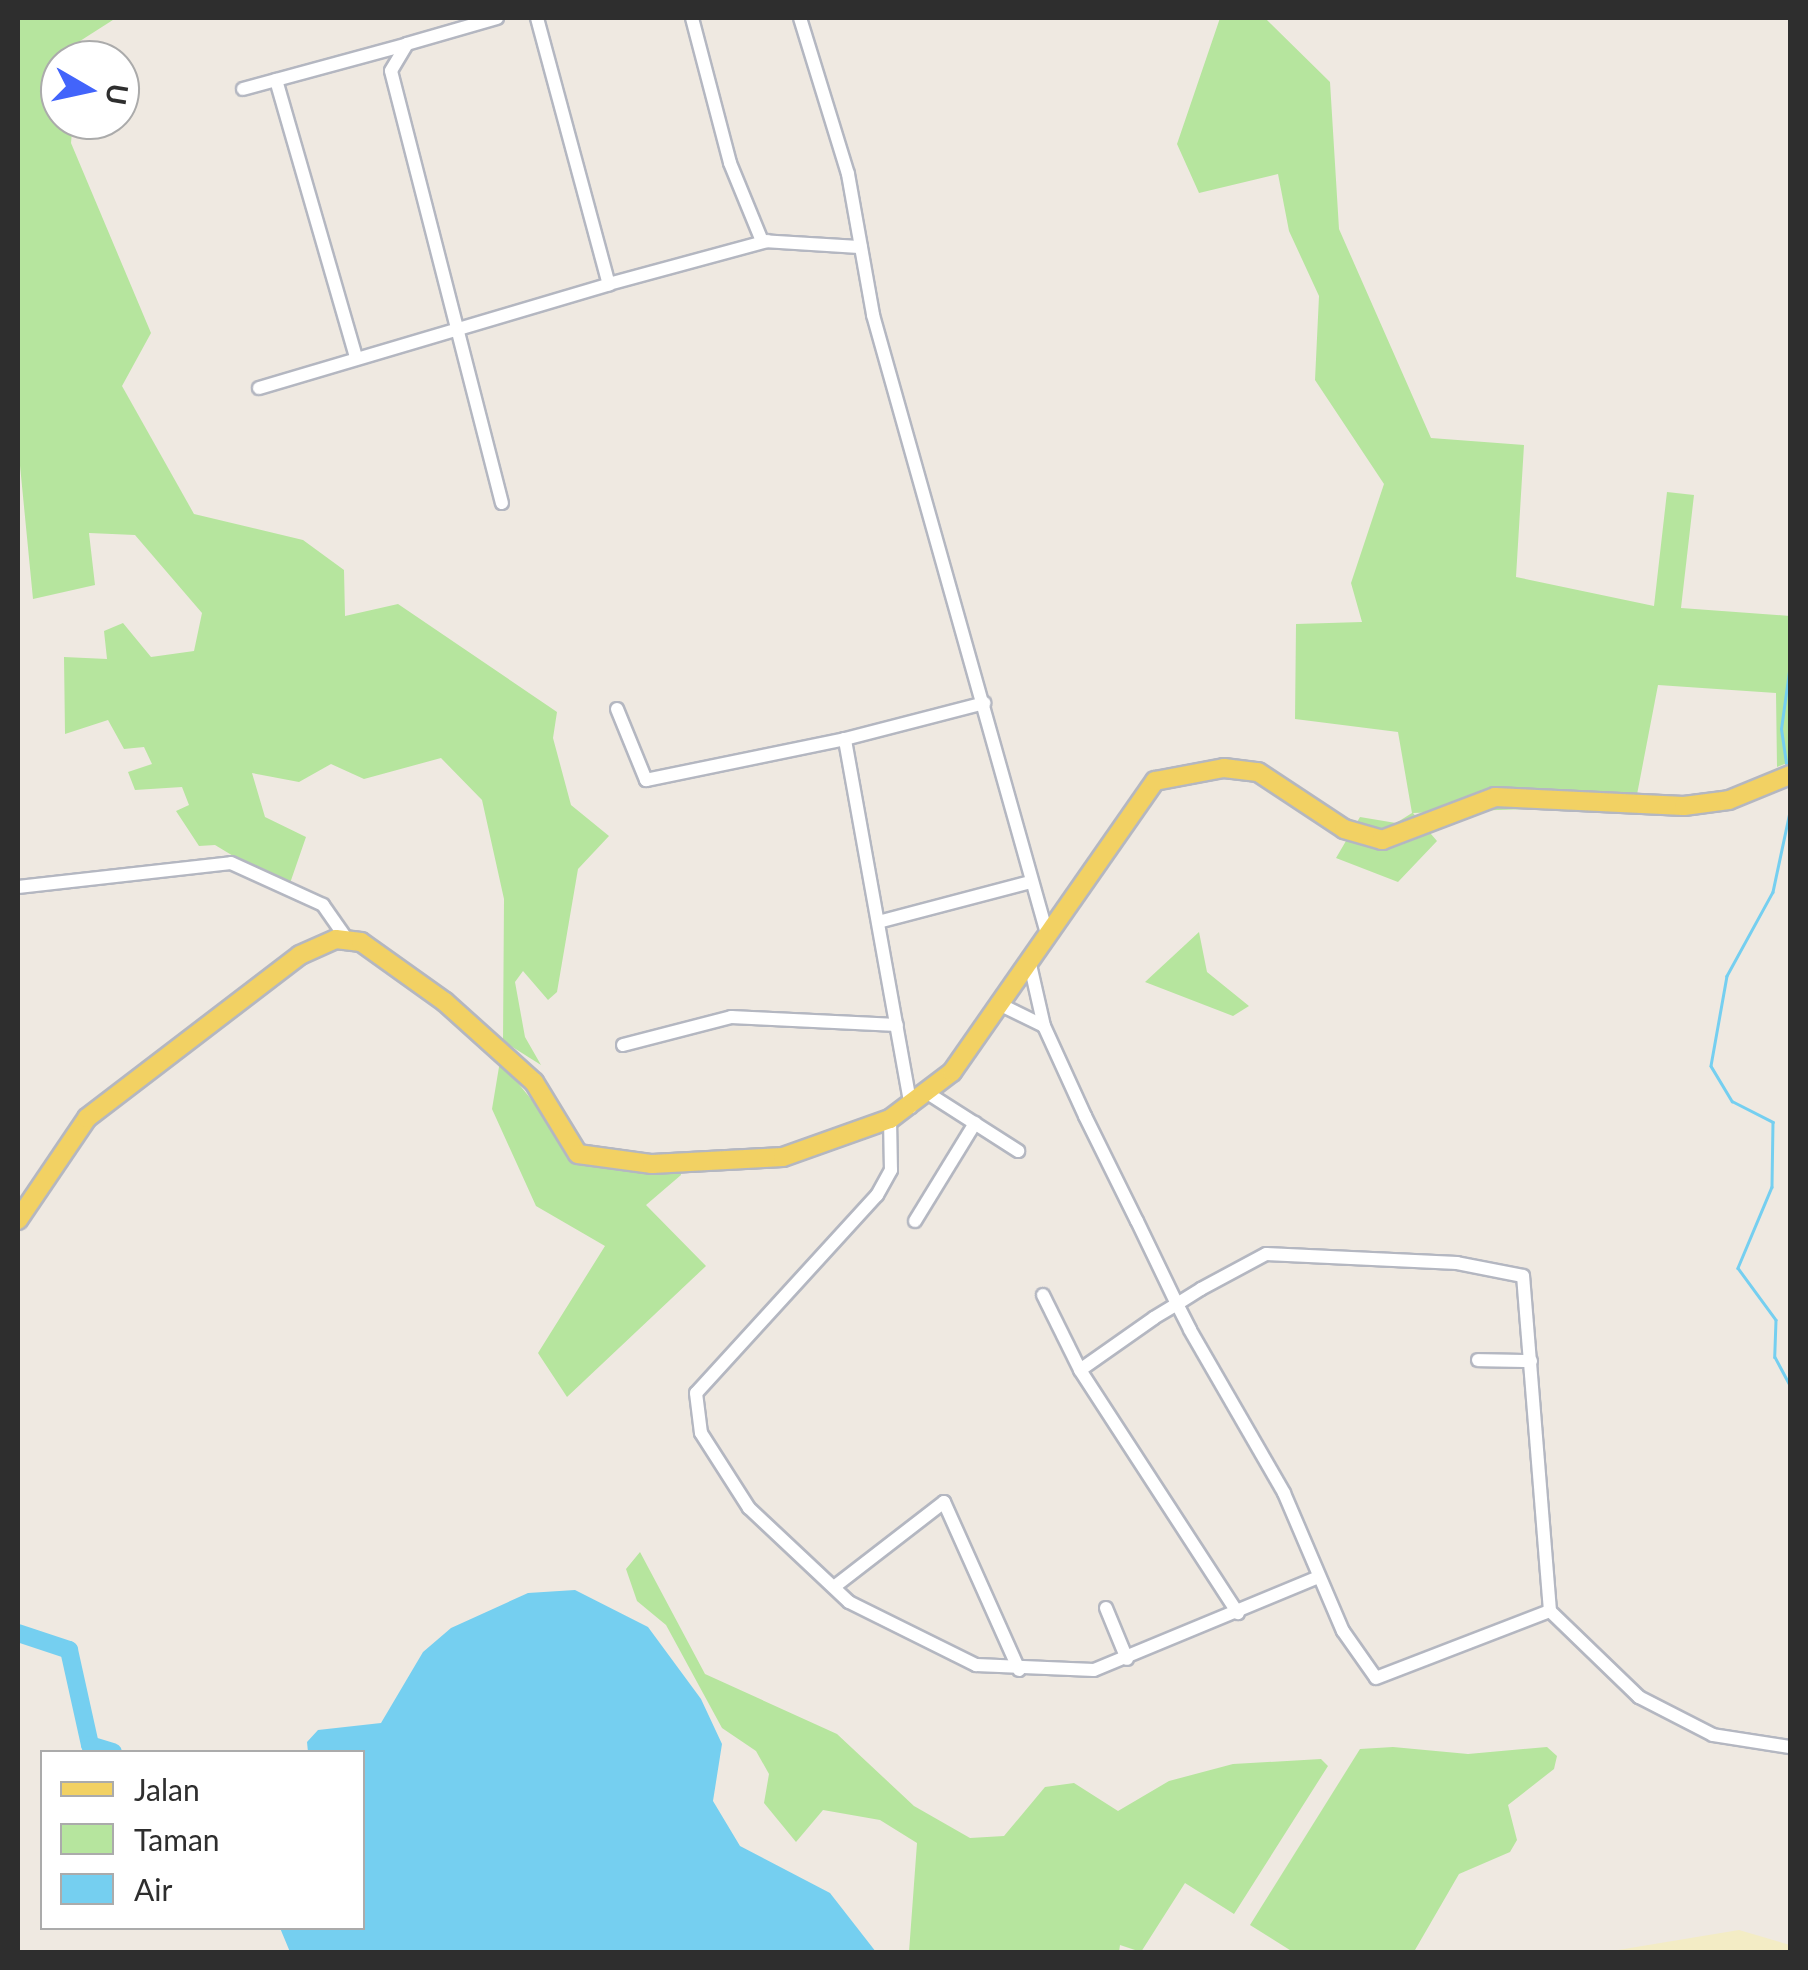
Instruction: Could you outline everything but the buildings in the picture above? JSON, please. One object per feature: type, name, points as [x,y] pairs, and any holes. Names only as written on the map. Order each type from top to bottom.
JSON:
[{"type":"main road","points":[[18,1220],[87,1118],[300,955],[346,938],[445,1002],[478,1041],[526,1074],[562,1138],[590,1158],[692,1164],[783,1156],[890,1119],[930,1094],[1048,936],[1141,790],[1171,776],[1258,772],[1344,829],[1382,840],[1494,797],[1673,806],[1729,800],[1783,778]]},
{"type":"street","points":[[242,89],[497,18]]},
{"type":"street","points":[[537,18],[609,284]]},
{"type":"street","points":[[692,18],[730,164],[767,241]]},
{"type":"street","points":[[800,18],[1048,936]]},
{"type":"street","points":[[407,44],[392,82],[502,503]]},
{"type":"street","points":[[276,80],[356,358]]},
{"type":"street","points":[[258,388],[767,241],[861,247]]},
{"type":"street","points":[[617,708],[646,780],[845,739],[984,703]]},
{"type":"street","points":[[845,739],[882,921],[912,1108]]},
{"type":"street","points":[[18,887],[232,863],[322,905],[346,938]]},
{"type":"street","points":[[882,921],[1031,882]]},
{"type":"street","points":[[1029,960],[1044,1026],[1177,1304],[1284,1493],[1319,1577],[1376,1678],[1550,1611]]},
{"type":"street","points":[[997,1003],[1044,1026]]},
{"type":"street","points":[[624,1045],[731,1018],[897,1025]]},
{"type":"street","points":[[930,1094],[1018,1151]]},
{"type":"street","points":[[890,1119],[892,1170],[878,1196],[693,1400],[714,1458],[744,1503],[834,1587],[944,1656],[1019,1670],[1082,1674],[1127,1659],[1319,1577]]},
{"type":"street","points":[[914,1221],[975,1123]]},
{"type":"street","points":[[1080,1370],[1177,1304],[1266,1254],[1478,1266],[1523,1276],[1550,1611],[1639,1697],[1713,1735],[1790,1747]]},
{"type":"street","points":[[1044,1295],[1080,1370],[1238,1612]]},
{"type":"street","points":[[1478,1360],[1531,1361]]},
{"type":"street","points":[[834,1587],[944,1502],[1019,1670]]},
{"type":"street","points":[[1106,1608],[1127,1659]]},
{"type":"green space","points":[[18,18],[116,18],[82,40],[40,40],[40,140],[71,140],[151,333],[122,386],[194,514],[303,540],[344,570],[345,616],[398,604],[557,712],[553,738],[571,805],[609,836],[578,869],[557,992],[548,1000],[523,971],[515,982],[525,1037],[541,1065],[503,1041],[504,899],[482,800],[441,758],[364,779],[331,764],[299,782],[252,773],[265,817],[306,837],[288,889],[215,845],[199,846],[176,811],[189,805],[182,787],[135,790],[128,772],[152,764],[144,747],[124,749],[108,720],[65,734],[64,657],[107,659],[104,631],[123,623],[151,657],[194,651],[202,613],[135,535],[89,533],[95,585],[33,599],[18,445]]},
{"type":"green space","points":[[1220,18],[1265,18],[1330,82],[1339,229],[1431,438],[1524,445],[1516,577],[1654,606],[1667,492],[1694,495],[1681,608],[1790,616],[1790,762],[1777,767],[1776,693],[1658,685],[1635,805],[1413,813],[1437,841],[1398,882],[1336,858],[1360,817],[1396,823],[1412,813],[1398,732],[1295,719],[1296,624],[1362,622],[1351,583],[1384,484],[1315,380],[1319,296],[1289,231],[1278,174],[1199,193],[1177,144]]},
{"type":"green space","points":[[1199,932],[1207,972],[1249,1006],[1233,1016],[1145,982]]},
{"type":"green space","points":[[500,1061],[574,1152],[679,1159],[681,1175],[646,1205],[706,1266],[567,1397],[538,1353],[605,1246],[536,1206],[492,1109]]},
{"type":"green space","points":[[640,1552],[705,1674],[837,1734],[914,1806],[970,1838],[1004,1836],[1045,1787],[1074,1783],[1118,1811],[1169,1781],[1233,1764],[1321,1759],[1328,1766],[1234,1914],[1185,1883],[1141,1952],[1120,1945],[1119,1952],[909,1952],[917,1843],[880,1820],[823,1810],[796,1842],[764,1803],[769,1774],[756,1751],[722,1728],[666,1625],[637,1601],[626,1569]]},
{"type":"green space","points":[[1393,1747],[1468,1754],[1547,1747],[1557,1756],[1554,1769],[1508,1805],[1517,1840],[1510,1852],[1459,1874],[1415,1950],[1293,1952],[1250,1925],[1360,1749]]},
{"type":"sand","points":[[1739,1930],[1790,1945],[1790,1952],[1606,1952]]},
{"type":"water","points":[[575,1590],[648,1627],[701,1699],[722,1744],[713,1801],[740,1846],[830,1893],[876,1952],[290,1952],[281,1930],[365,1930],[365,1750],[308,1750],[307,1742],[318,1730],[381,1723],[423,1652],[451,1628],[528,1593]]},
{"type":"waterway","points":[[1787,770],[1781,729],[1790,664]]},
{"type":"waterway","points":[[1790,812],[1773,892],[1727,976],[1711,1066],[1732,1101],[1773,1122],[1772,1187],[1738,1268],[1776,1320],[1775,1357],[1790,1385]]},
{"type":"waterway","points":[[18,1633],[69,1650],[90,1745],[106,1750]]}]
